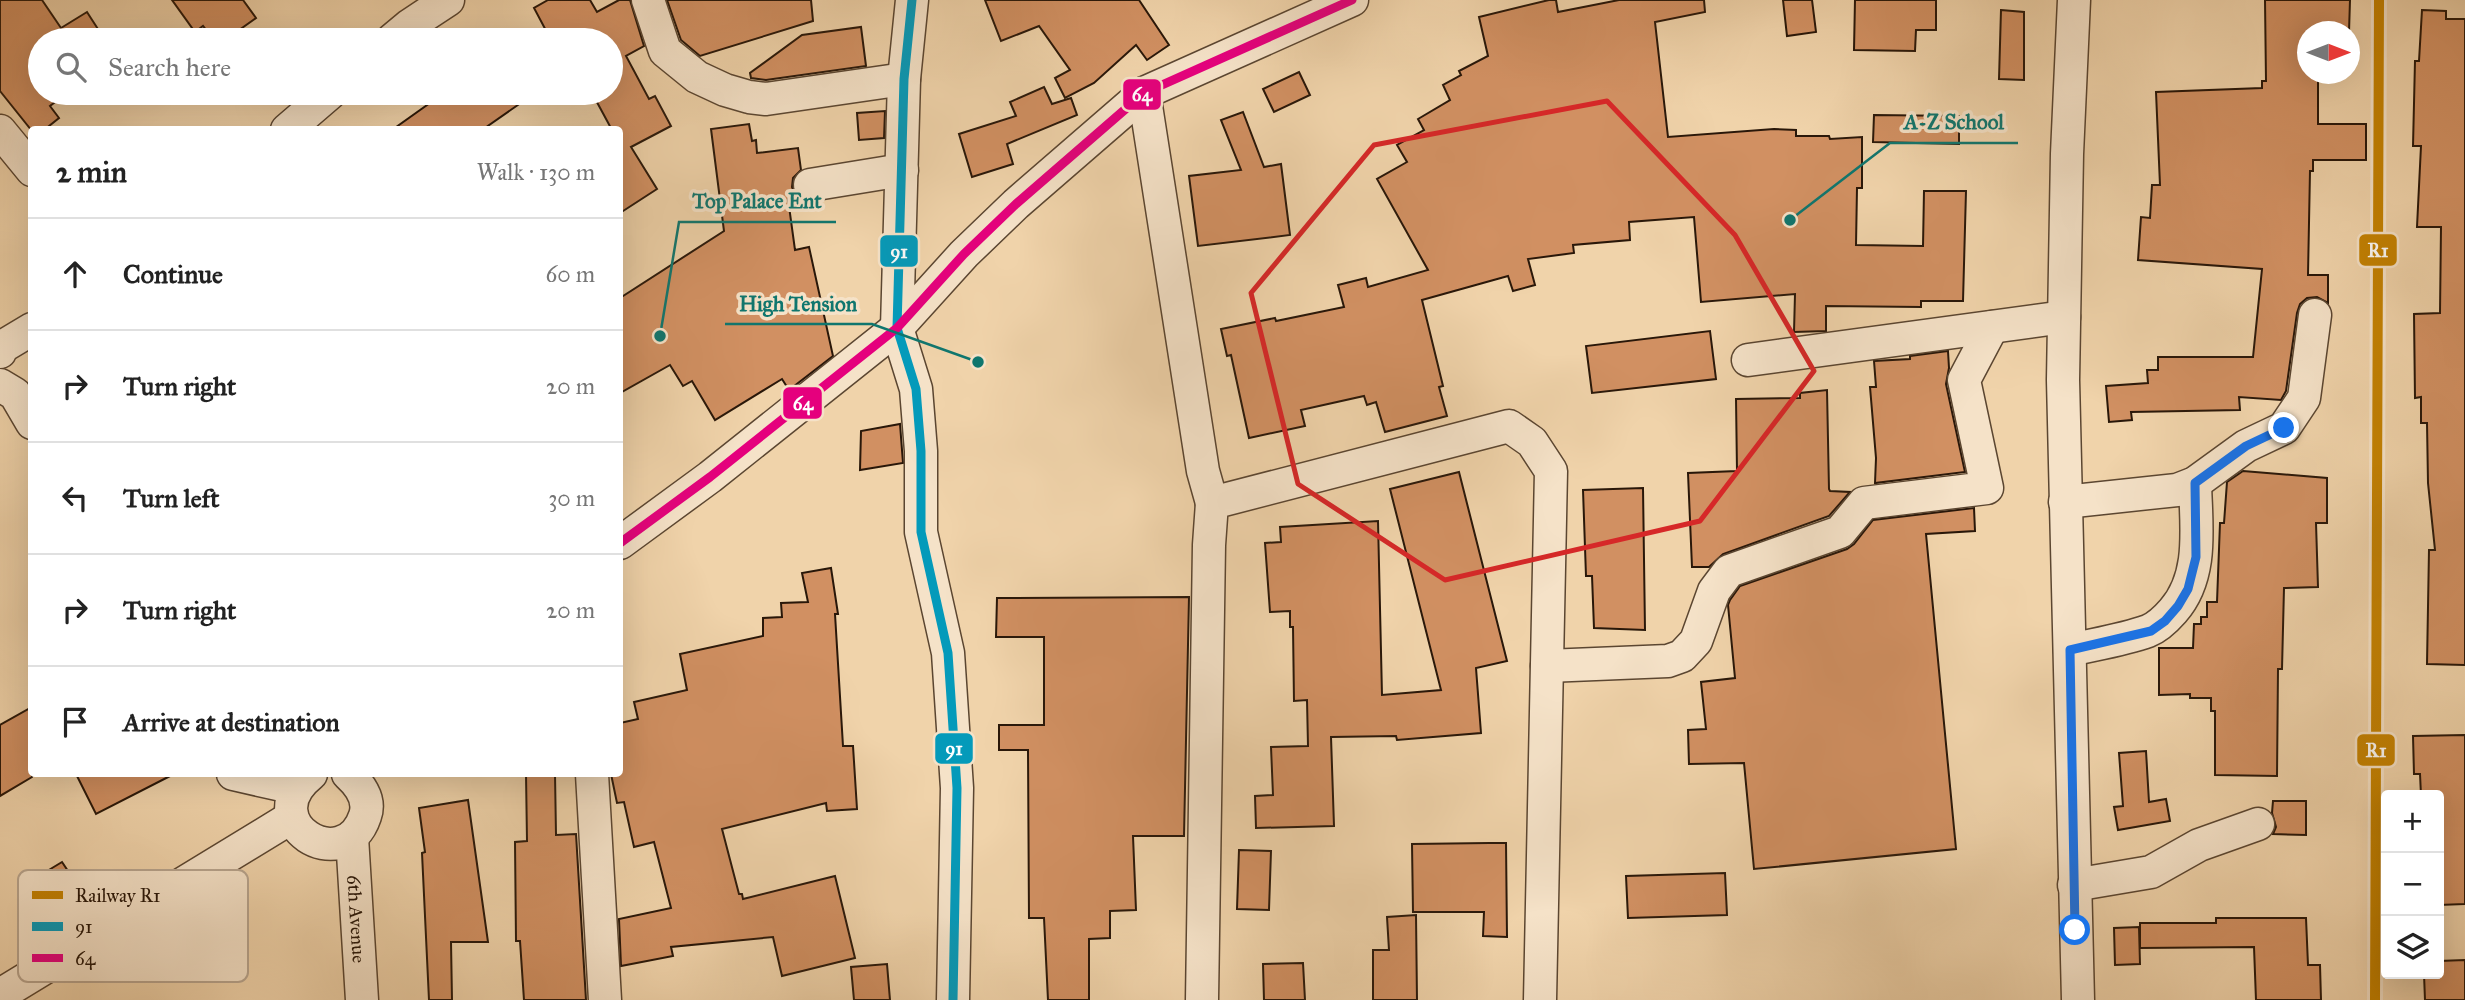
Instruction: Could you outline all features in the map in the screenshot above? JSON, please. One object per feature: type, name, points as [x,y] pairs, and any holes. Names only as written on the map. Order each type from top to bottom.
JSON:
[{"type":"street","points":[[406,28],[448,0]]},
{"type":"street","points":[[648,0],[665,51],[697,77],[725,90],[766,99],[904,79]]},
{"type":"street","points":[[912,0],[904,79],[897,328],[916,389],[921,451],[921,532],[948,653],[957,788],[953,1000]]},
{"type":"street","points":[[623,541],[710,477],[897,328],[964,254],[1007,212],[1144,93],[1352,0]]},
{"type":"street","points":[[2074,0],[2067,154],[2064,317],[2078,1000]]},
{"type":"street","points":[[1144,93],[1203,471],[1212,503],[1209,545],[1202,1000]]},
{"type":"street","points":[[292,126],[316,105]]},
{"type":"street","points":[[0,131],[28,165]]},
{"type":"street","points":[[810,186],[902,170]]},
{"type":"street","points":[[2066,502],[2177,490],[2195,483],[2246,446],[2284,428],[2304,398],[2315,315]]},
{"type":"street","points":[[1748,360],[2064,317]]},
{"type":"street","points":[[1547,666],[1668,661],[1682,656],[1696,640],[1714,592],[1729,571],[1840,532],[1864,503],[1987,488],[1964,380],[1992,327]]},
{"type":"street","points":[[0,352],[2,347],[28,331]]},
{"type":"street","points":[[0,385],[15,394],[28,417]]},
{"type":"street","points":[[1212,503],[1509,426],[1532,442],[1551,471],[1540,1000]]},
{"type":"street","points":[[2070,650],[2151,631],[2165,621],[2178,606],[2188,589],[2196,557],[2195,483]]},
{"type":"street","points":[[243,777],[299,793]]},
{"type":"street","name":"6th Avenue","points":[[352,777],[359,783],[365,797],[366,812],[362,826],[352,837],[362,1000]]},
{"type":"street","points":[[592,777],[605,1000]]},
{"type":"street","points":[[299,793],[302,833],[317,843],[335,844],[352,837]]},
{"type":"street","points":[[185,870],[299,793]]},
{"type":"street","points":[[2074,885],[2151,872],[2199,845],[2258,824]]},
{"type":"street","points":[[0,995],[19,982]]},
{"type":"highlighted area","points":[[1607,101],[1735,235],[1814,371],[1700,521],[1445,580],[1298,484],[1251,293],[1374,145]]},
{"type":"building","points":[[0,0],[42,0],[61,28],[28,28],[28,105],[51,105],[59,118],[49,126],[28,126],[0,91]]},
{"type":"building","points":[[172,0],[243,0],[256,18],[242,28],[192,28]]},
{"type":"building","points":[[548,0],[590,0],[597,12],[619,0],[630,0],[644,46],[626,56],[649,99],[655,96],[671,126],[631,147],[657,189],[623,211],[623,126],[610,126],[598,105],[623,105],[623,28],[545,28],[534,8]]},
{"type":"building","points":[[667,0],[811,0],[813,21],[700,56],[681,40]]},
{"type":"building","points":[[985,0],[1139,0],[1169,45],[1147,60],[1136,45],[1094,83],[1065,98],[1055,78],[1070,70],[1039,26],[1001,41]]},
{"type":"building","points":[[1556,0],[1558,12],[1619,0],[1704,0],[1705,12],[1655,22],[1668,137],[1774,129],[1796,130],[1796,136],[1829,136],[1830,139],[1862,137],[1862,188],[1857,188],[1856,245],[1923,246],[1924,191],[1966,191],[1963,301],[1921,301],[1921,307],[1826,306],[1826,331],[1794,332],[1795,294],[1701,302],[1694,217],[1629,222],[1630,240],[1573,245],[1574,253],[1528,259],[1535,285],[1513,291],[1508,276],[1422,300],[1443,386],[1439,387],[1447,416],[1385,432],[1376,402],[1367,405],[1364,396],[1301,410],[1305,426],[1249,438],[1231,355],[1227,356],[1221,329],[1344,307],[1338,285],[1366,278],[1368,287],[1428,270],[1377,179],[1407,162],[1397,145],[1424,130],[1418,119],[1450,100],[1443,85],[1461,75],[1459,71],[1488,56],[1479,17]]},
{"type":"building","points":[[1783,0],[1812,0],[1816,32],[1787,36]]},
{"type":"building","points":[[1855,0],[1936,0],[1936,30],[1916,30],[1915,51],[1854,50]]},
{"type":"building","points":[[2265,0],[2350,0],[2349,21],[2297,21],[2297,84],[2318,84],[2318,124],[2366,124],[2366,160],[2313,160],[2313,171],[2310,171],[2308,275],[2328,275],[2328,303],[2317,297],[2307,298],[2300,304],[2286,391],[2281,400],[2239,397],[2240,410],[2131,412],[2132,420],[2109,422],[2106,386],[2148,383],[2147,370],[2158,370],[2158,357],[2253,357],[2262,269],[2138,260],[2141,217],[2150,218],[2152,185],[2160,185],[2156,92],[2262,88],[2262,81],[2266,81]]},
{"type":"building","points":[[2001,10],[2024,12],[2024,80],[1999,79]]},
{"type":"building","points":[[2422,10],[2446,11],[2446,19],[2465,19],[2465,665],[2427,664],[2429,550],[2435,550],[2428,483],[2427,423],[2421,423],[2421,397],[2415,398],[2414,314],[2440,313],[2441,227],[2417,227],[2421,146],[2413,146],[2415,61],[2419,61]]},
{"type":"building","points":[[87,12],[97,28],[61,28]]},
{"type":"building","points":[[861,27],[866,66],[766,80],[751,78],[750,73],[802,35]]},
{"type":"building","points":[[1299,72],[1310,95],[1274,112],[1263,89]]},
{"type":"building","points":[[1044,87],[1052,104],[1071,98],[1077,115],[1007,144],[1013,164],[972,177],[959,134],[1016,116],[1010,102]]},
{"type":"building","points":[[427,105],[518,105],[488,126],[398,126]]},
{"type":"building","points":[[885,111],[884,138],[859,140],[857,113]]},
{"type":"building","points":[[1243,112],[1264,167],[1281,164],[1290,235],[1198,246],[1189,176],[1241,170],[1221,120]]},
{"type":"building","points":[[1874,115],[1959,116],[1959,144],[1873,142]]},
{"type":"building","points":[[749,124],[752,141],[756,140],[757,153],[798,148],[801,170],[793,178],[792,187],[797,198],[788,199],[795,250],[809,247],[833,356],[789,390],[782,379],[715,420],[692,381],[683,386],[670,365],[623,391],[623,296],[724,231],[711,129]]},
{"type":"building","points":[[1710,331],[1716,379],[1592,393],[1586,346]]},
{"type":"building","points":[[1948,351],[1946,384],[1965,472],[1875,483],[1876,458],[1870,387],[1876,387],[1874,361],[1910,359],[1910,356]]},
{"type":"building","points":[[1827,390],[1829,489],[1850,492],[1829,516],[1723,554],[1709,567],[1692,567],[1688,473],[1737,471],[1736,399],[1800,398],[1800,393]]},
{"type":"building","points":[[900,424],[903,463],[860,470],[861,431]]},
{"type":"building","points":[[2243,471],[2327,478],[2327,523],[2316,523],[2318,587],[2284,588],[2282,669],[2278,669],[2277,776],[2215,775],[2215,711],[2211,711],[2211,698],[2190,698],[2190,694],[2159,695],[2159,648],[2193,648],[2194,624],[2201,624],[2201,617],[2207,617],[2207,602],[2217,602],[2220,523],[2224,523],[2227,482]]},
{"type":"building","points":[[1459,472],[1507,661],[1476,668],[1481,733],[1397,740],[1396,736],[1331,737],[1334,826],[1256,828],[1255,796],[1273,795],[1271,747],[1308,746],[1307,700],[1294,701],[1293,627],[1290,627],[1290,611],[1270,612],[1265,543],[1281,542],[1280,527],[1378,521],[1382,695],[1441,690],[1390,489]]},
{"type":"building","points":[[1643,488],[1645,630],[1594,628],[1592,576],[1586,576],[1583,490]]},
{"type":"building","points":[[1974,508],[1975,531],[1926,534],[1956,849],[1754,869],[1744,763],[1689,764],[1688,730],[1706,729],[1701,682],[1735,678],[1728,605],[1730,600],[1740,586],[1847,549],[1873,520]]},
{"type":"building","points":[[831,568],[838,614],[835,614],[843,746],[853,746],[857,809],[827,811],[826,803],[722,829],[739,894],[742,894],[743,899],[835,876],[855,958],[782,976],[773,937],[671,947],[673,956],[621,966],[619,919],[671,908],[654,842],[634,847],[624,802],[617,803],[612,777],[623,777],[623,722],[638,719],[634,702],[687,690],[680,654],[763,636],[763,618],[782,617],[781,603],[808,602],[802,573]]},
{"type":"building","points":[[1189,597],[1184,836],[1133,836],[1136,910],[1110,911],[1110,938],[1089,939],[1089,1000],[1048,1000],[1044,918],[1029,918],[1028,750],[999,750],[999,725],[1044,725],[1044,637],[996,637],[997,598]]},
{"type":"building","points":[[28,709],[28,777],[32,777],[0,796],[0,725]]},
{"type":"building","points":[[2465,735],[2465,904],[2444,905],[2444,790],[2421,790],[2420,774],[2414,774],[2413,736]]},
{"type":"building","points":[[2146,751],[2149,802],[2166,799],[2170,821],[2118,830],[2114,807],[2123,806],[2119,753]]},
{"type":"building","points":[[78,777],[168,777],[96,814]]},
{"type":"building","points":[[526,777],[555,777],[556,835],[576,834],[586,1000],[524,1000],[520,941],[516,941],[515,842],[527,841]]},
{"type":"building","points":[[468,800],[488,942],[451,942],[452,1000],[429,1000],[422,853],[425,852],[419,808]]},
{"type":"building","points":[[2273,801],[2306,801],[2306,835],[2273,834],[2276,827],[2272,813]]},
{"type":"building","points":[[1506,843],[1507,937],[1483,936],[1484,912],[1413,912],[1412,844]]},
{"type":"building","points":[[1239,850],[1271,851],[1269,910],[1237,909]]},
{"type":"building","points":[[62,862],[67,870],[49,870]]},
{"type":"building","points":[[1725,873],[1727,915],[1628,918],[1626,876]]},
{"type":"building","points":[[1416,915],[1417,1000],[1373,1000],[1373,950],[1389,950],[1387,917]]},
{"type":"building","points":[[2216,918],[2306,918],[2308,965],[2320,965],[2321,1000],[2256,1000],[2254,947],[2140,948],[2140,923],[2216,923]]},
{"type":"building","points":[[2139,927],[2140,964],[2115,965],[2114,928]]},
{"type":"building","points":[[2465,960],[2465,1000],[2425,1000],[2424,979],[2444,979],[2444,961]]},
{"type":"building","points":[[1303,963],[1305,1000],[1264,1000],[1263,964]]},
{"type":"building","points":[[887,964],[890,1000],[854,1000],[851,967]]},
{"type":"rail line","name":"R1","points":[[2375,1000],[2379,0]]},
{"type":"transit line","name":"91","points":[[912,0],[904,79],[897,328],[916,389],[921,451],[921,532],[948,653],[957,788],[953,1000]]},
{"type":"transit line","name":"64","points":[[623,541],[710,477],[897,328],[964,254],[1016,204],[1144,93],[1352,0]]},
{"type":"place","name":"A-Z School","points":[[1790,220]]},
{"type":"place","name":"Top Palace Ent","points":[[660,336]]},
{"type":"place","name":"High Tension","points":[[978,362]]},
{"type":"route","points":[[2075,930],[2070,650],[2151,631],[2165,621],[2188,589],[2196,557],[2195,483],[2246,446],[2284,428]]}]
